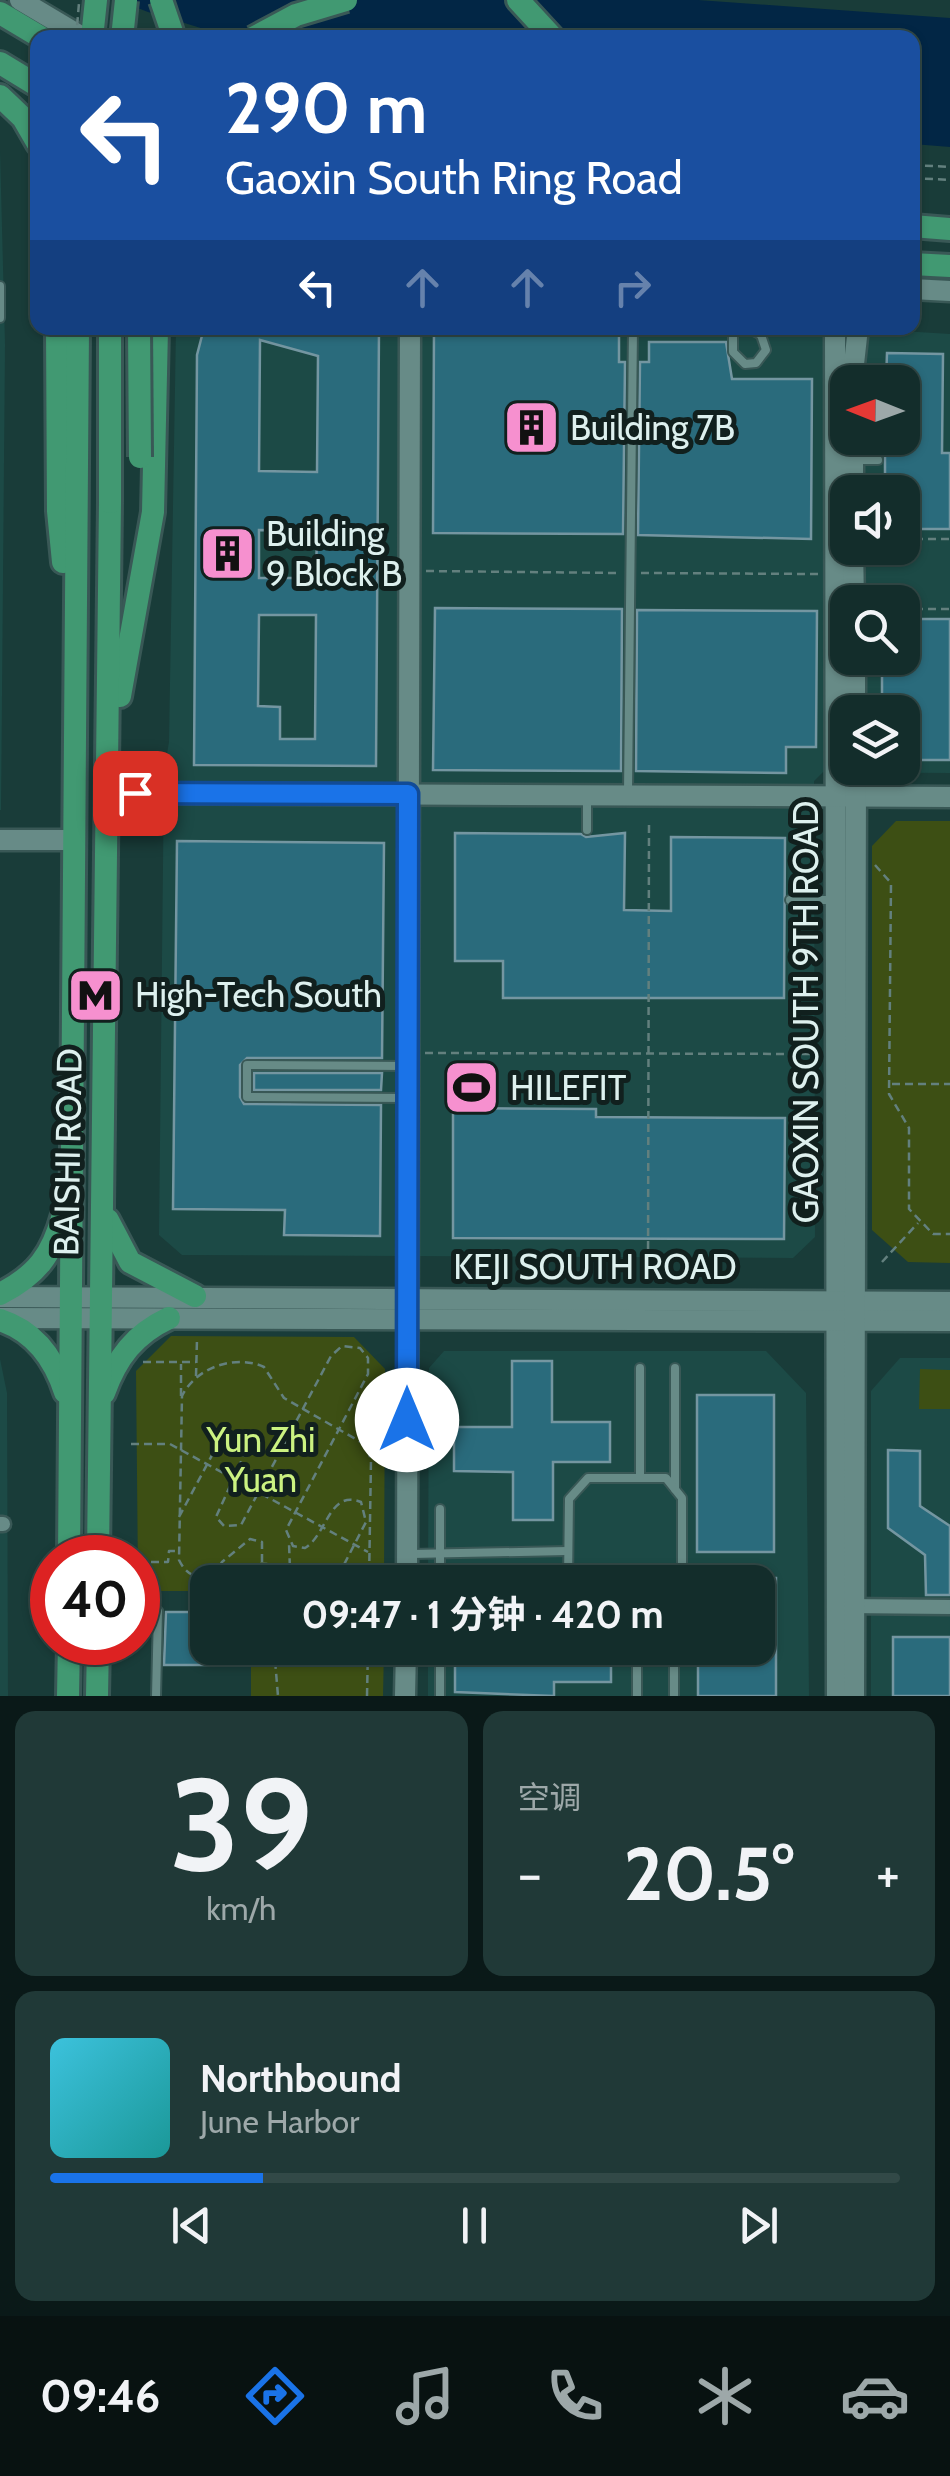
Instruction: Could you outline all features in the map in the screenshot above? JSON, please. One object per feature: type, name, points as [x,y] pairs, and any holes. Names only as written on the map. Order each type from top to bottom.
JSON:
[{"type":"main road","points":[[123,30],[126,0]]},
{"type":"main road","points":[[161,0],[171,30]]},
{"type":"main road","points":[[268,30],[296,15],[346,0]]},
{"type":"main road","points":[[518,0],[546,30]]},
{"type":"main road","points":[[88,2],[91,30]]},
{"type":"main road","points":[[0,13],[30,31]]},
{"type":"main road","points":[[0,64],[30,81]]},
{"type":"main road","points":[[0,96],[30,130]]},
{"type":"main road","points":[[920,226],[950,228]]},
{"type":"main road","points":[[920,264],[950,266]]},
{"type":"main road","points":[[57,335],[58,510],[73,655]]},
{"type":"main road","name":"BAISHI ROAD","points":[[69,1535],[71,840],[78,335]]},
{"type":"main road","name":"BAISHI ROAD","points":[[98,1535],[109,752],[110,335]]},
{"type":"main road","points":[[139,335],[139,594]]},
{"type":"main road","points":[[109,752],[154,499],[157,335]]},
{"type":"main road","points":[[0,1295],[29,1279],[48,1256],[71,1177]]},
{"type":"main road","points":[[103,1206],[130,1262],[195,1296]]},
{"type":"main road","points":[[100,1406],[123,1353],[148,1328],[169,1318]]},
{"type":"main road","points":[[0,1319],[26,1332],[45,1350],[70,1406]]},
{"type":"main road","points":[[68,1665],[68,1696]]},
{"type":"main road","points":[[97,1696],[98,1665]]},
{"type":"street","points":[[20,0],[71,30]]},
{"type":"street","points":[[0,96],[30,115]]},
{"type":"street","points":[[920,289],[950,291]]},
{"type":"street","points":[[407,1565],[408,1098],[416,1060],[408,794],[410,335]]},
{"type":"street","name":"GAOXIN SOUTH 9TH ROAD","points":[[835,335],[848,796],[846,1606],[854,1696]]},
{"type":"street","points":[[854,365],[857,335]]},
{"type":"street","points":[[853,455],[853,475]]},
{"type":"street","name":"GAOXIN SOUTH 9TH ROAD","points":[[846,1311],[839,900],[851,785]]},
{"type":"street","points":[[107,793],[950,796]]},
{"type":"street","points":[[0,840],[71,840]]},
{"type":"street","name":"KEJI SOUTH ROAD","points":[[0,1295],[70,1306],[195,1296],[408,1308]]},
{"type":"street","name":"KEJI SOUTH ROAD","points":[[846,1311],[950,1302]]},
{"type":"street","name":"KEJI SOUTH ROAD","points":[[0,1319],[70,1306]]},
{"type":"street","name":"KEJI SOUTH ROAD","points":[[101,1306],[169,1318],[408,1308],[846,1311],[950,1320]]},
{"type":"street","points":[[846,1606],[950,1607]]},
{"type":"street","name":"GAOXIN SOUTH 9TH ROAD","points":[[837,1696],[846,1606]]},
{"type":"street","points":[[406,1665],[406,1696]]},
{"type":"lane","points":[[0,286],[0,318]]},
{"type":"lane","points":[[628,795],[633,335]]},
{"type":"lane","points":[[733,335],[733,352],[745,364],[756,363],[766,350],[762,335]]},
{"type":"lane","points":[[853,460],[878,460]]},
{"type":"lane","points":[[587,830],[588,795]]},
{"type":"lane","points":[[790,900],[839,900]]},
{"type":"lane","points":[[408,1098],[247,1097],[247,1065],[416,1060]]},
{"type":"lane","points":[[640,1368],[640,1478]]},
{"type":"lane","points":[[675,1368],[675,1489]]},
{"type":"lane","points":[[567,1565],[569,1499],[588,1478],[666,1478],[682,1498],[682,1565]]},
{"type":"lane","points":[[440,1509],[440,1565]]},
{"type":"lane","points":[[407,1554],[567,1551]]},
{"type":"lane","points":[[156,1696],[157,1665]]},
{"type":"lane","points":[[440,1665],[440,1696]]},
{"type":"lane","points":[[637,1665],[637,1696]]},
{"type":"lane","points":[[674,1665],[674,1696]]},
{"type":"path","points":[[79,30],[88,2]]},
{"type":"path","points":[[920,166],[950,168]]},
{"type":"path","points":[[920,178],[950,180]]},
{"type":"path","points":[[920,539],[950,539]]},
{"type":"path","points":[[920,609],[950,609]]},
{"type":"path","points":[[648,825],[648,1275]]},
{"type":"path","points":[[867,857],[891,883],[889,1094],[909,1128],[909,1210],[933,1234],[950,1234]]},
{"type":"path","points":[[416,1060],[815,1054]]},
{"type":"path","points":[[890,1084],[950,1084]]},
{"type":"path","points":[[882,1262],[920,1221]]},
{"type":"path","points":[[196,1377],[197,1332]]},
{"type":"path","points":[[179,1518],[222,1438],[239,1438],[244,1455],[216,1510],[224,1526],[240,1526],[337,1349],[348,1345],[360,1348],[368,1358],[368,1374],[286,1530],[290,1565]]},
{"type":"path","points":[[138,1362],[196,1362]]},
{"type":"path","points":[[181,1362],[178,1551],[190,1574]]},
{"type":"path","points":[[180,1408],[187,1386],[196,1377],[225,1364],[258,1364],[270,1374],[279,1393],[361,1439],[370,1451],[369,1565]]},
{"type":"path","points":[[131,1444],[170,1444],[369,1552]]},
{"type":"path","points":[[289,1541],[299,1548],[310,1546],[344,1499],[361,1502],[368,1517],[344,1565]]},
{"type":"path","points":[[220,1565],[250,1539],[262,1542],[262,1563]]},
{"type":"path","points":[[160,1562],[168,1562],[168,1551],[178,1551]]},
{"type":"path","points":[[256,1565],[270,1565]]},
{"type":"path","points":[[275,1665],[278,1696]]},
{"type":"path","points":[[367,1696],[368,1665]]},
{"type":"shaded area","points":[[121,0],[698,0],[950,18],[950,147],[920,145],[920,30],[206,30]]},
{"type":"shaded area","points":[[0,150],[5,344],[1,810],[0,810]]},
{"type":"shaded area","points":[[950,334],[950,773],[920,773],[920,695],[830,695],[830,772],[823,772],[814,781],[815,1237],[793,1258],[182,1255],[159,1235],[164,772],[169,742],[176,335]]},
{"type":"shaded area","points":[[444,1351],[766,1351],[806,1393],[809,1696],[428,1696],[428,1665],[775,1665],[775,1565],[428,1565],[429,1368]]},
{"type":"shaded area","points":[[900,1358],[950,1358],[950,1696],[871,1696],[871,1391]]},
{"type":"shaded area","points":[[0,1359],[7,1393],[8,1696],[0,1696]]},
{"type":"green space","points":[[896,821],[950,821],[950,1263],[908,1262],[872,1230],[872,846]]},
{"type":"green space","name":"Yun Zhi Yuan","points":[[171,1336],[354,1337],[385,1369],[384,1565],[190,1565],[190,1591],[160,1591],[160,1535],[138,1535],[136,1371]]},
{"type":"green space","points":[[920,1369],[950,1370],[950,1409],[919,1409]]},
{"type":"green space","points":[[251,1665],[384,1665],[383,1696],[251,1696]]},
{"type":"building","name":"Building 9 Block B","points":[[202,335],[379,335],[376,766],[194,765],[197,355]],"holes":[[[260,340],[318,356],[317,472],[259,471]],[[259,530],[317,531],[316,578],[259,578]],[[259,615],[316,615],[315,739],[280,739],[280,707],[258,706]]]},
{"type":"building","name":"Building 7B","points":[[434,335],[619,335],[619,362],[625,362],[623,534],[433,533]]},
{"type":"building","points":[[649,342],[726,342],[732,379],[812,379],[811,539],[638,535],[640,362],[649,362]]},
{"type":"building","points":[[887,353],[943,354],[942,453],[950,453],[950,529],[920,529],[920,475],[885,475],[885,455],[920,455],[920,365],[887,365]]},
{"type":"building","points":[[435,608],[622,609],[621,771],[433,770]]},
{"type":"building","points":[[637,610],[817,611],[816,747],[786,747],[786,773],[636,771]]},
{"type":"building","points":[[920,619],[950,619],[950,760],[920,760],[920,695],[882,695],[882,675],[920,675]]},
{"type":"building","points":[[455,833],[586,837],[625,833],[624,910],[671,911],[671,837],[785,838],[784,998],[503,998],[503,961],[455,961]]},
{"type":"building","points":[[177,841],[384,843],[382,1058],[247,1058],[240,1065],[240,1097],[244,1104],[381,1105],[380,1236],[284,1235],[285,1210],[173,1209]]},
{"type":"building","points":[[254,1073],[382,1073],[381,1090],[254,1090]]},
{"type":"building","points":[[453,1108],[596,1109],[596,1117],[785,1118],[784,1239],[453,1238]]},
{"type":"building","points":[[512,1361],[552,1361],[552,1422],[610,1422],[610,1462],[553,1462],[553,1520],[513,1520],[513,1472],[454,1471],[454,1427],[512,1427]]},
{"type":"building","points":[[697,1395],[774,1395],[774,1552],[697,1552]]},
{"type":"building","points":[[888,1450],[920,1451],[920,1506],[950,1526],[950,1595],[926,1595],[925,1555],[888,1528]]},
{"type":"building","points":[[776,1578],[776,1696],[698,1696],[698,1665],[775,1665]]},
{"type":"building","points":[[166,1612],[190,1612],[190,1665],[164,1665]]},
{"type":"building","points":[[893,1637],[950,1637],[950,1696],[893,1696]]},
{"type":"building","points":[[455,1665],[611,1665],[611,1682],[554,1682],[554,1696],[455,1692]]},
{"type":"place","name":"Building 7B","points":[[531,428]]},
{"type":"place","name":"Building 9 Block B","points":[[227,554]]},
{"type":"place","name":"High-Tech South","points":[[96,995]]},
{"type":"place","name":"HILEFIT","points":[[471,1088]]},
{"type":"route","points":[[135,793],[408,794],[407,1420]]}]
